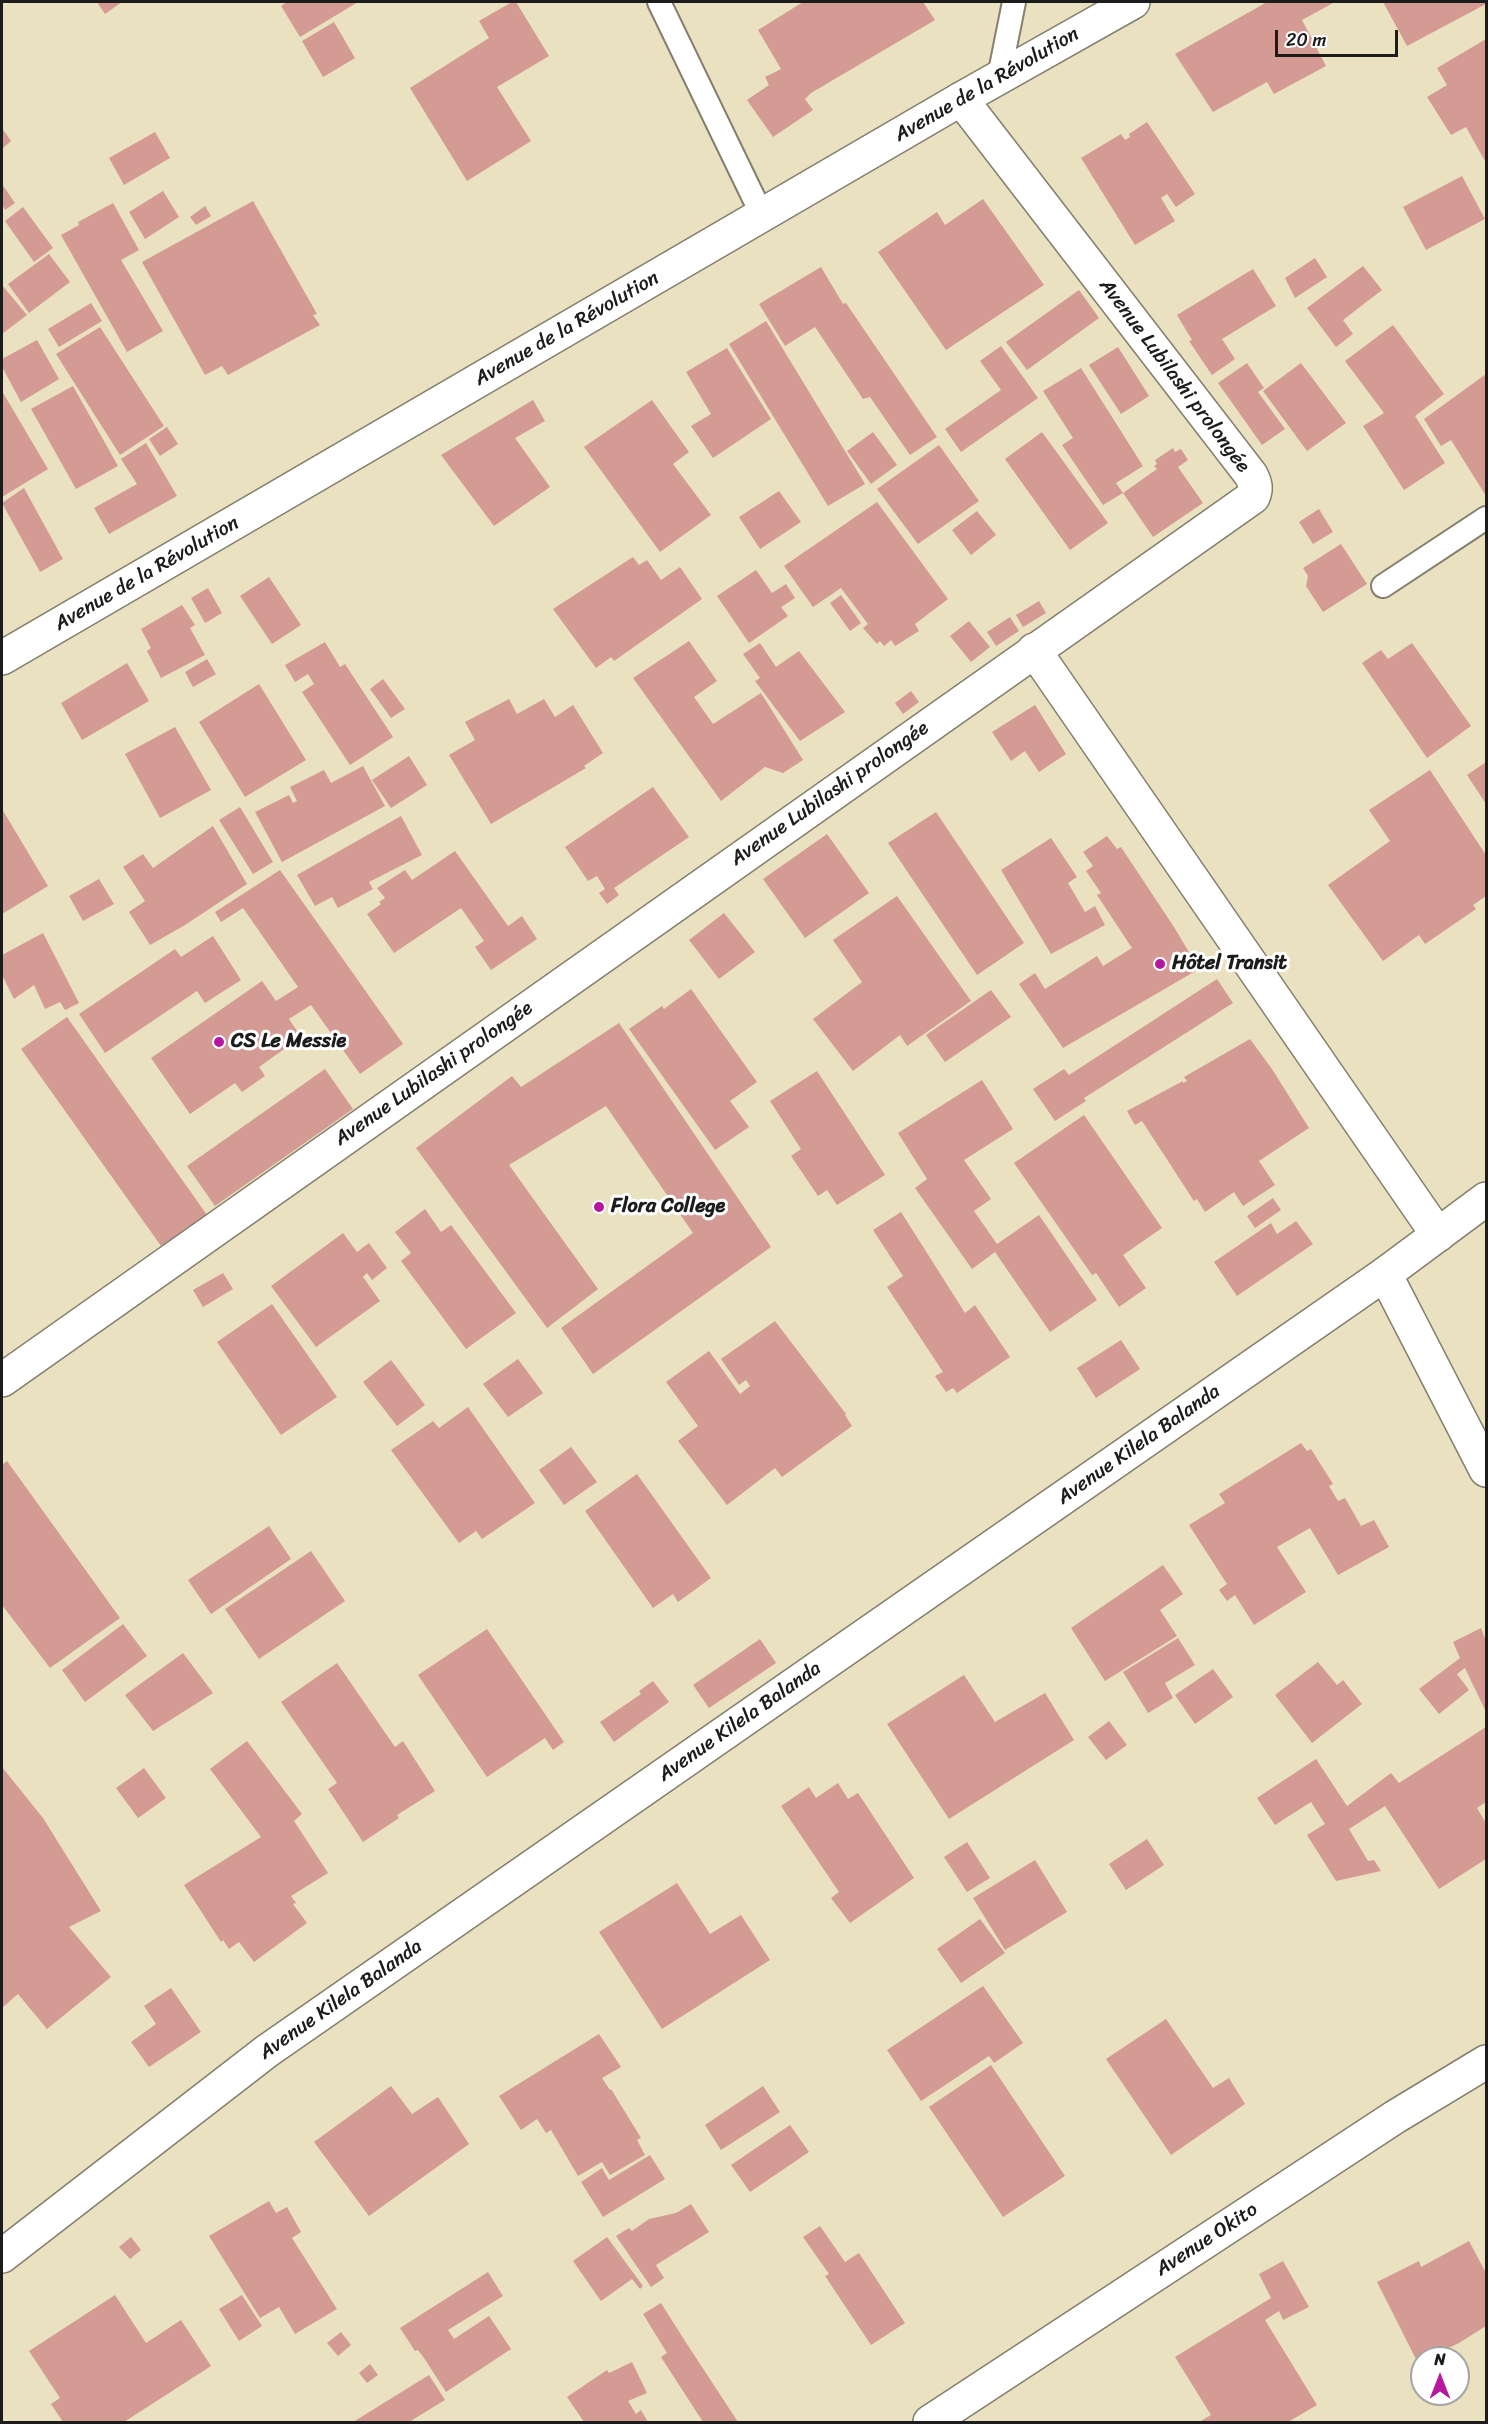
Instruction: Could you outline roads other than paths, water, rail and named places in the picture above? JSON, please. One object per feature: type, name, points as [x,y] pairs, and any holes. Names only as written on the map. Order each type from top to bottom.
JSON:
[{"type":"street","name":"Avenue de la Révolution","points":[[2,658],[961,99],[1133,2]]},
{"type":"street","name":"Avenue Lubilashi prolongée","points":[[2,1380],[1034,650],[1245,505],[1253,497],[1256,490],[1255,483],[961,99]]},
{"type":"street","points":[[1034,650],[1438,1235]]},
{"type":"street","name":"Avenue Kilela Balanda","points":[[2,2256],[267,2051],[1384,1274],[1486,1199]]},
{"type":"street","points":[[1384,1274],[1486,1470]]},
{"type":"street","name":"Avenue Okito","points":[[930,2422],[1395,2117],[1486,2062]]},
{"type":"lane","points":[[659,2],[762,215]]},
{"type":"lane","points":[[999,77],[1014,2]]},
{"type":"lane","points":[[1383,586],[1486,518]]},
{"type":"place","name":"Hôtel Transit","points":[[1160,964]]},
{"type":"place","name":"CS Le Messie","points":[[219,1042]]},
{"type":"place","name":"Flora College","points":[[599,1207]]}]
